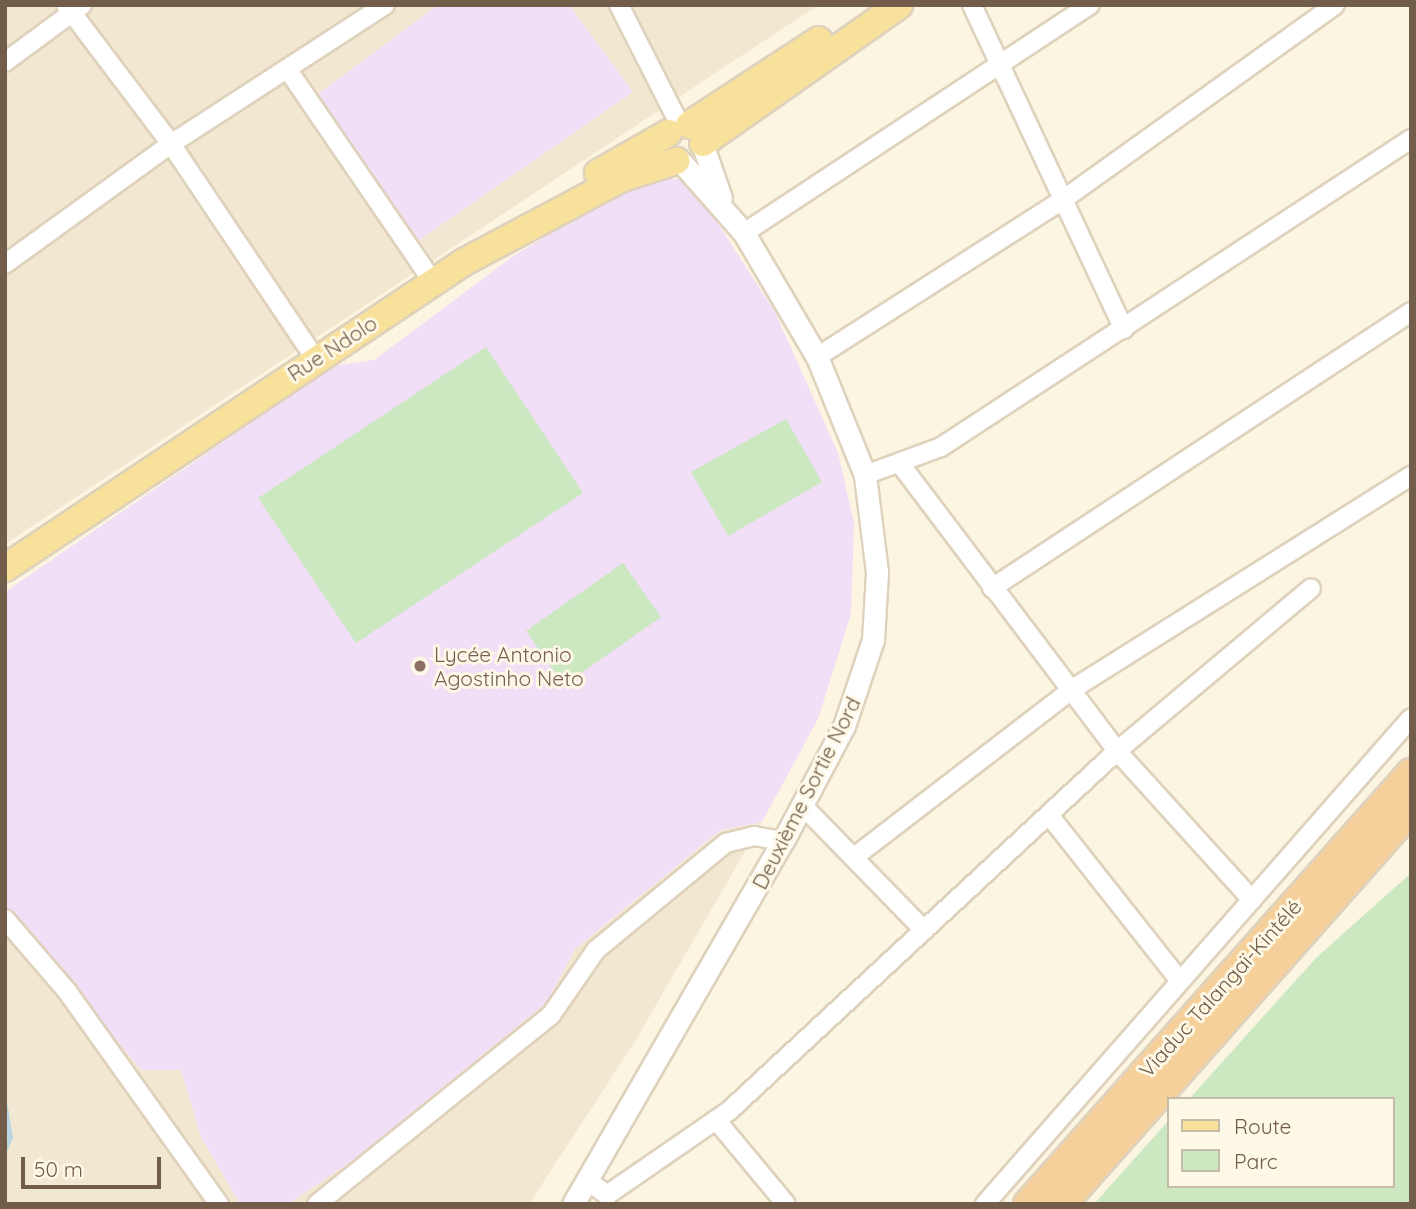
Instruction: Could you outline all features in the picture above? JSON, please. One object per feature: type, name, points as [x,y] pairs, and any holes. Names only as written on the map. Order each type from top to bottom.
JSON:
[{"type":"highway","name":"Viaduc Talangaï-Kintélé","points":[[1028,1204],[1411,773]]},
{"type":"highway","name":"Viaduc Talangaï-Kintélé","points":[[1062,1204],[1411,810]]},
{"type":"main road","points":[[679,162],[668,154],[689,134],[874,5]]},
{"type":"main road","points":[[494,247],[554,198],[689,134],[900,5]]},
{"type":"main road","name":"Rue Ndolo","points":[[5,568],[315,358],[433,282],[622,178],[679,162]]},
{"type":"street","points":[[5,264],[171,144],[288,71],[385,5]]},
{"type":"street","points":[[619,5],[689,134]]},
{"type":"street","points":[[972,5],[1003,66],[1124,329]]},
{"type":"street","points":[[744,233],[1003,66],[1090,5]]},
{"type":"street","points":[[817,356],[1064,198],[1335,5]]},
{"type":"street","points":[[5,62],[73,8],[171,144],[315,358]]},
{"type":"street","points":[[288,71],[433,282]]},
{"type":"street","name":"Deuxième Sortie Nord","points":[[573,1204],[783,841],[844,726],[873,640],[877,572],[865,475],[817,356],[744,233],[723,204],[689,134]]},
{"type":"street","points":[[865,475],[901,465],[942,447],[1411,139]]},
{"type":"street","name":"Deuxième Sortie Nord","points":[[679,162],[723,204]]},
{"type":"street","points":[[992,588],[1411,312]]},
{"type":"street","points":[[901,465],[1117,751],[1252,900]]},
{"type":"street","points":[[857,855],[1071,690],[1411,476]]},
{"type":"street","points":[[588,1181],[611,1200],[716,1120],[1117,751],[1311,588]]},
{"type":"street","points":[[985,1204],[1411,718]]},
{"type":"street","points":[[802,805],[857,855],[924,930]]},
{"type":"street","points":[[1049,815],[1181,981]]},
{"type":"street","points":[[317,1204],[551,1015],[596,950],[709,856],[726,843],[754,836],[783,841]]},
{"type":"street","points":[[5,919],[66,991],[219,1204]]},
{"type":"street","points":[[716,1120],[786,1204]]},
{"type":"shaded area","points":[[5,5],[818,5],[5,544]]},
{"type":"shaded area","points":[[438,5],[569,5],[633,92],[415,243],[314,97]]},
{"type":"shaded area","name":"Lycée Antonio Agostinho Neto","points":[[643,177],[687,180],[706,205],[775,312],[838,453],[854,523],[851,614],[818,719],[762,822],[721,830],[575,949],[547,1002],[352,1161],[288,1204],[240,1204],[201,1137],[181,1070],[141,1070],[5,905],[5,592],[334,366],[374,360],[512,257]]},
{"type":"shaded area","points":[[762,822],[634,1043],[529,1204],[288,1204],[352,1161],[547,1002],[575,949],[722,830]]},
{"type":"shaded area","points":[[5,905],[141,1070],[181,1070],[201,1137],[240,1204],[5,1204]]},
{"type":"green space","points":[[486,347],[583,493],[356,643],[258,498]]},
{"type":"green space","points":[[786,419],[822,482],[728,536],[691,472]]},
{"type":"green space","points":[[623,563],[661,617],[564,685],[526,631]]},
{"type":"green space","points":[[1411,873],[1411,1204],[1094,1204],[1168,1121],[1168,1188],[1395,1188],[1395,1097],[1191,1097],[1316,958]]},
{"type":"waterway","points":[[5,1107],[10,1137],[5,1148]]},
{"type":"place","name":"Lycée Antonio Agostinho Neto","points":[[420,666]]}]
